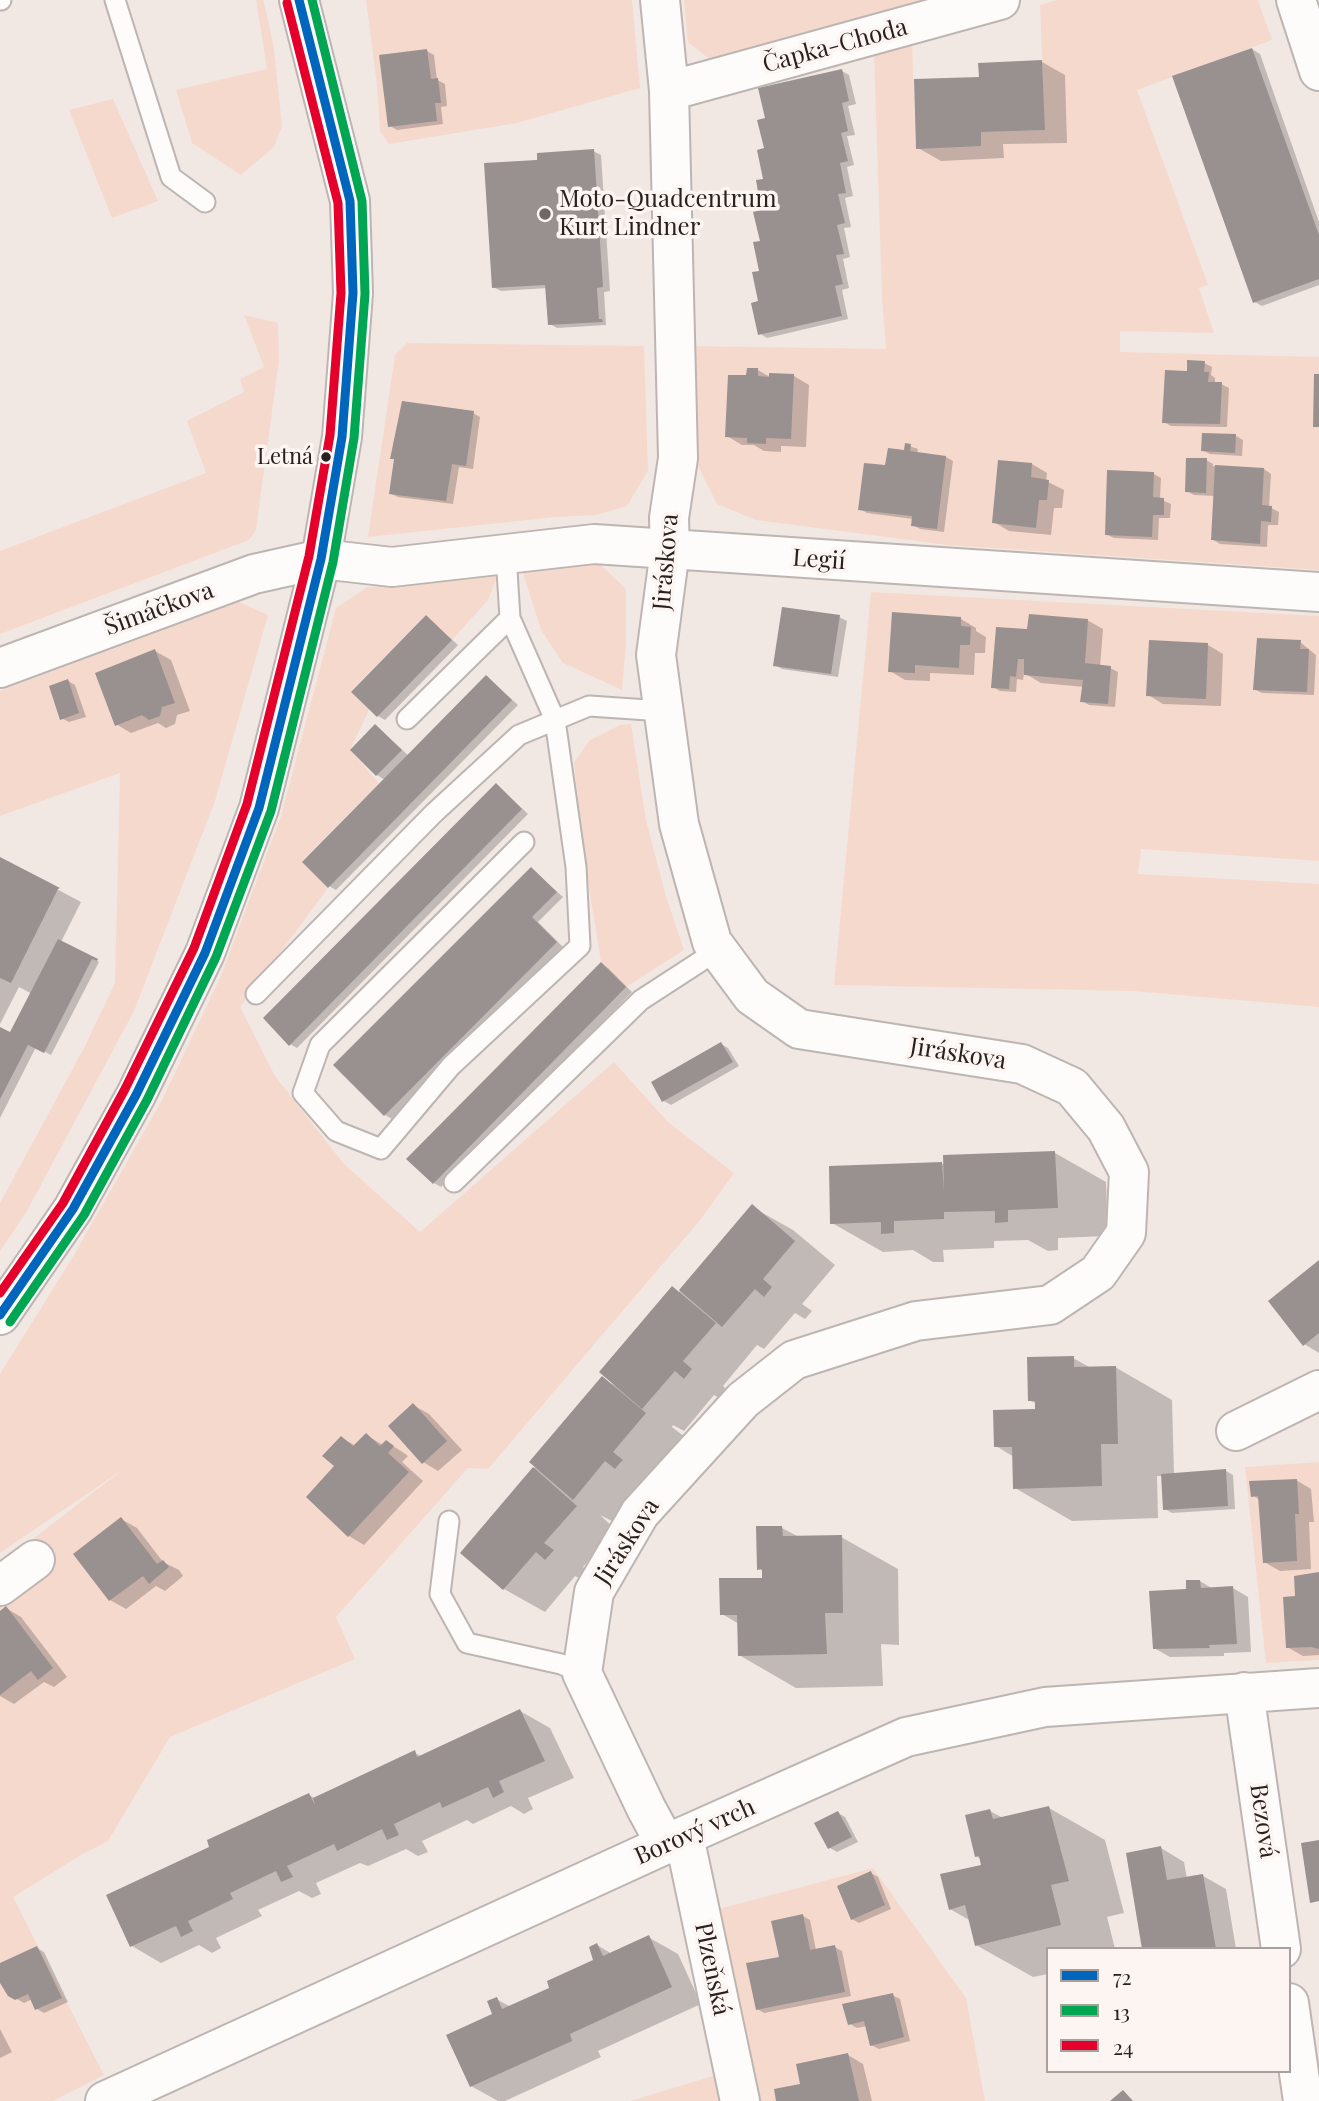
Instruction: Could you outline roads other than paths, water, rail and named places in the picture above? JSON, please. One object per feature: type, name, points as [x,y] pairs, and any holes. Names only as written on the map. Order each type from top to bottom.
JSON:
[{"type":"street","points":[[0,1315],[73,1209],[135,1095],[205,953],[259,808],[321,559],[342,437],[353,293],[350,201],[299,0]]},
{"type":"street","name":"Jiráskova","points":[[582,1673],[594,1592],[640,1513],[743,1400],[794,1360],[843,1343],[916,1321],[1049,1306],[1098,1273],[1126,1233],[1129,1172],[1106,1128],[1072,1087],[1022,1064],[799,1030],[752,996],[712,942],[679,824],[656,655],[670,550],[669,518],[678,458],[669,91],[660,0]]},
{"type":"street","name":"Čapka-Choda","points":[[669,91],[1000,0]]},
{"type":"street","points":[[1296,0],[1319,71]]},
{"type":"street","name":"Legií","points":[[321,559],[392,567],[594,544],[1319,592]]},
{"type":"street","name":"Šimáčkova","points":[[0,668],[254,574],[321,559]]},
{"type":"street","points":[[1236,1431],[1319,1390]]},
{"type":"street","points":[[0,1586],[35,1560]]},
{"type":"street","points":[[582,1673],[646,1808],[675,1840]]},
{"type":"street","name":"Borový vrch","points":[[105,2101],[906,1737],[1045,1707],[1319,1688]]},
{"type":"street","name":"Bezová","points":[[1244,1692],[1281,1947]]},
{"type":"street","name":"Plzeňská","points":[[675,1840],[740,2101]]},
{"type":"street","points":[[1291,2016],[1304,2101]]},
{"type":"lane","points":[[115,0],[172,177],[205,202]]},
{"type":"lane","points":[[506,555],[510,618],[555,720],[576,867],[580,946],[451,1066],[381,1149],[336,1131],[303,1093],[320,1045],[524,842]]},
{"type":"lane","points":[[407,719],[510,618]]},
{"type":"lane","points":[[256,994],[434,813],[519,735],[589,706],[663,711]]},
{"type":"lane","points":[[454,1182],[641,1000],[718,950]]},
{"type":"lane","points":[[449,1521],[440,1594],[467,1643],[561,1664],[582,1673]]},
{"type":"place","name":"Moto-Quadcentrum Kurt Lindner","points":[[545,214]]},
{"type":"place","name":"Letná","points":[[326,457]]}]
